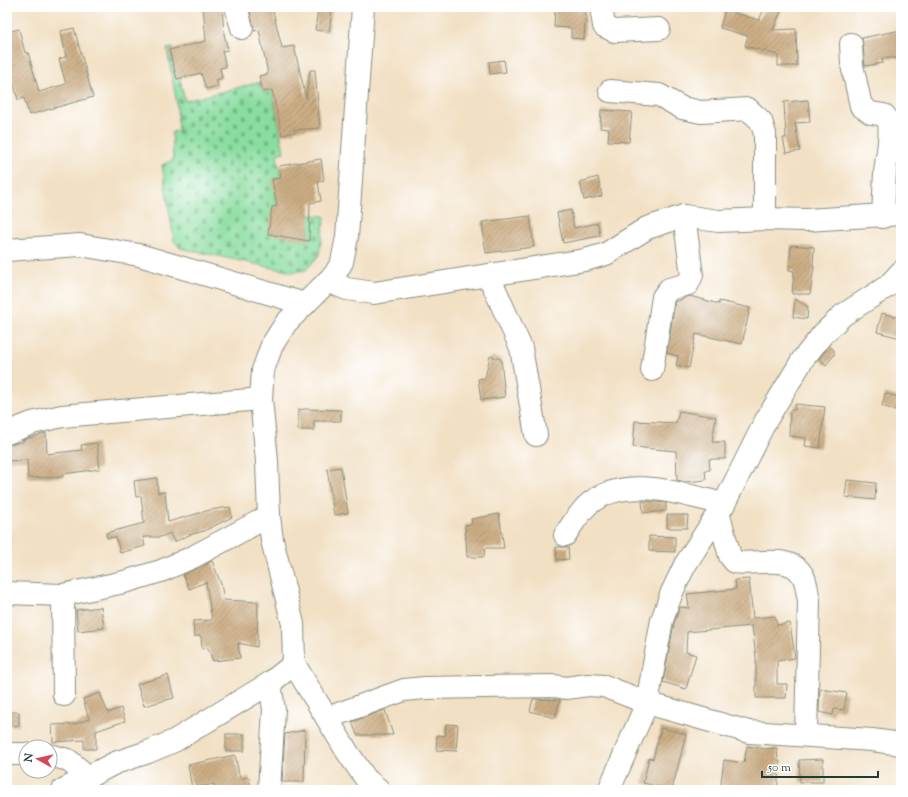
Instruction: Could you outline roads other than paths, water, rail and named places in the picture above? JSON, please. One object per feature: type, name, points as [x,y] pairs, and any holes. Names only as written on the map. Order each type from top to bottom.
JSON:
[{"type":"street","points":[[236,7],[242,28]]},
{"type":"street","points":[[364,7],[347,238],[342,262],[335,274],[286,323],[272,345],[264,370],[261,399],[267,461],[269,516],[272,540],[293,624],[294,664],[370,786]]},
{"type":"street","points":[[601,7],[604,26],[614,31],[659,29]]},
{"type":"street","points":[[328,281],[346,289],[374,293],[585,260],[606,254],[647,228],[684,216],[718,221],[765,219],[807,220],[892,215],[885,172],[890,137],[888,121],[884,115],[871,113],[861,106],[852,65],[851,44]]},
{"type":"street","points":[[610,91],[659,96],[682,108],[701,112],[748,109],[761,121],[765,134],[765,219]]},
{"type":"street","points":[[652,370],[663,297],[669,289],[688,284],[692,275],[684,216]]},
{"type":"street","points":[[7,250],[80,245],[139,255],[305,304]]},
{"type":"street","points":[[609,790],[647,703],[662,620],[672,592],[685,565],[721,508],[765,422],[803,359],[819,339],[843,315],[888,286],[901,272]]},
{"type":"street","points":[[489,276],[521,348],[536,435]]},
{"type":"street","points":[[7,433],[32,422],[62,416],[261,399]]},
{"type":"street","points":[[565,535],[589,503],[606,494],[626,490],[646,488],[659,489],[721,508]]},
{"type":"street","points":[[721,508],[730,556],[734,562],[781,562],[791,565],[801,572],[804,579],[809,600],[806,735]]},
{"type":"street","points":[[7,593],[63,595],[116,584],[161,571],[231,538],[269,516]]},
{"type":"street","points":[[63,595],[64,695]]},
{"type":"street","points":[[63,790],[87,776],[115,763],[148,752],[174,741],[270,683],[294,664]]},
{"type":"street","points":[[269,790],[274,710],[270,683]]},
{"type":"street","points":[[327,718],[404,690],[425,688],[555,686],[566,688],[604,686],[647,703],[749,732],[872,740],[901,744]]},
{"type":"street","points":[[7,754],[18,754]]},
{"type":"street","points":[[58,757],[68,760],[87,776]]}]
